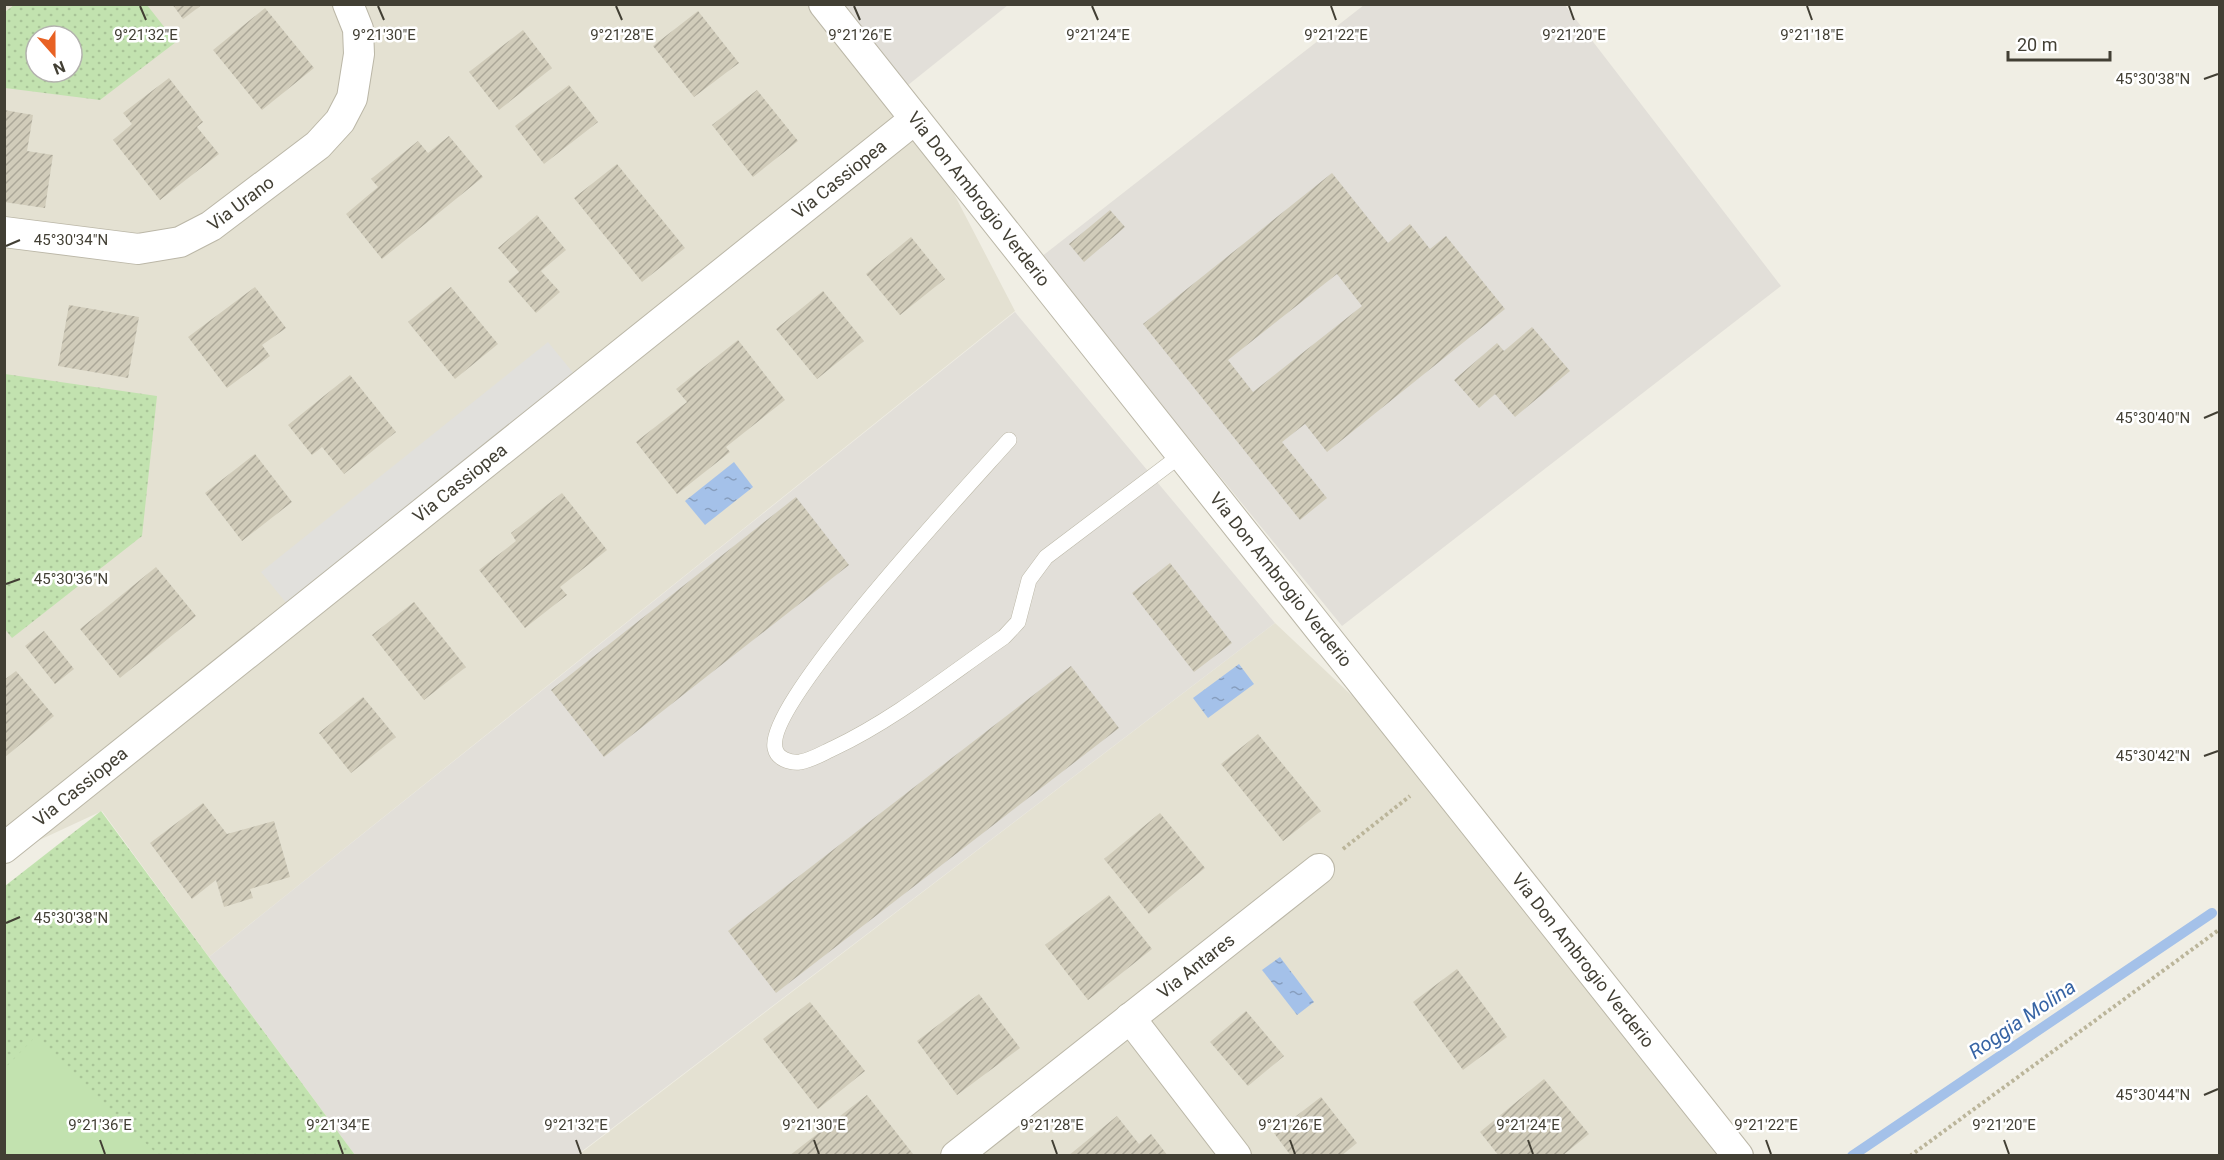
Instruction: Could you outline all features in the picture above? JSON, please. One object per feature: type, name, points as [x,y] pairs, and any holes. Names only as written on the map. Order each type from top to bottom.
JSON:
[{"type":"street","name":"Via Urano","points":[[4,231],[138,249],[180,242],[211,226],[318,145],[340,121],[352,99],[359,54],[358,29],[348,4]]},
{"type":"street","name":"Via Don Ambrogio Verderio","points":[[824,4],[1738,1155]]},
{"type":"street","name":"Via Cassiopea","points":[[4,848],[915,119]]},
{"type":"street","name":"Via Antares","points":[[956,1155],[1319,868]]},
{"type":"street","points":[[1130,1018],[1236,1155]]},
{"type":"lane","points":[[1009,440],[881,585],[827,653],[778,725],[775,749],[779,757],[800,762],[841,744],[898,711],[1004,637],[1018,622],[1029,580],[1046,557],[1181,455]]},
{"type":"path","points":[[1319,868],[1436,775]]},
{"type":"path","points":[[1910,1155],[2220,929]]},
{"type":"shaded area","points":[[1564,4],[1781,286],[1342,626],[1041,257],[1364,5]]},
{"type":"shaded area","points":[[4,5],[824,5],[915,119],[1015,311],[209,957],[102,811],[5,856]]},
{"type":"shaded area","points":[[837,5],[1008,5],[903,89]]},
{"type":"shaded area","points":[[1015,312],[1275,623],[577,1155],[355,1155],[209,957]]},
{"type":"shaded area","points":[[548,342],[583,385],[296,615],[261,572]]},
{"type":"shaded area","points":[[1275,623],[1436,775],[1738,1156],[577,1156]]},
{"type":"green space","points":[[14,5],[147,5],[176,42],[100,100],[5,88],[5,12]]},
{"type":"green space","points":[[5,374],[157,396],[142,536],[12,638],[4,628]]},
{"type":"green space","points":[[101,811],[355,1155],[5,1156],[5,886]]},
{"type":"green space","points":[[35,1037],[158,1155],[5,1155],[5,1068]]},
{"type":"water","points":[[734,462],[753,487],[705,525],[685,501]]},
{"type":"water","points":[[1239,664],[1254,684],[1208,718],[1193,698]]},
{"type":"water","points":[[1280,957],[1314,1002],[1297,1015],[1262,970]]},
{"type":"building","points":[[172,4],[203,4],[183,19]]},
{"type":"building","points":[[265,8],[314,68],[262,110],[213,50]]},
{"type":"building","points":[[698,11],[739,63],[694,97],[653,46]]},
{"type":"building","points":[[523,30],[552,68],[499,110],[469,72]]},
{"type":"building","points":[[169,78],[203,122],[197,127],[219,154],[160,200],[113,140],[132,124],[123,113]]},
{"type":"building","points":[[569,85],[598,122],[544,164],[515,126]]},
{"type":"building","points":[[757,90],[798,141],[753,177],[712,125]]},
{"type":"building","points":[[4,110],[33,115],[27,151],[53,155],[45,208],[4,202]]},
{"type":"building","points":[[449,136],[483,177],[382,259],[346,214],[378,187],[371,179],[418,141],[428,153]]},
{"type":"building","points":[[617,164],[685,248],[642,282],[574,198]]},
{"type":"building","points":[[1332,173],[1388,243],[1410,224],[1430,249],[1446,236],[1505,309],[1327,452],[1305,424],[1282,442],[1327,498],[1300,520],[1143,324]],"holes":[[[1337,274],[1362,306],[1253,392],[1228,360]]]},
{"type":"building","points":[[1110,210],[1125,227],[1084,262],[1069,244]]},
{"type":"building","points":[[537,215],[566,250],[541,271],[560,292],[536,313],[508,281],[519,272],[498,248]]},
{"type":"building","points":[[911,237],[945,279],[900,315],[866,274]]},
{"type":"building","points":[[255,287],[286,328],[262,345],[270,356],[227,388],[188,337]]},
{"type":"building","points":[[451,287],[498,344],[455,379],[408,322]]},
{"type":"building","points":[[823,291],[864,341],[817,379],[776,329]]},
{"type":"building","points":[[69,305],[139,317],[128,378],[58,366]]},
{"type":"building","points":[[1532,327],[1570,371],[1515,417],[1495,394],[1479,408],[1454,380],[1497,343],[1504,351]]},
{"type":"building","points":[[738,340],[785,400],[726,447],[730,452],[677,494],[636,442],[687,402],[676,389]]},
{"type":"building","points":[[350,375],[396,432],[344,474],[322,447],[312,455],[288,425]]},
{"type":"building","points":[[255,454],[292,502],[242,541],[205,493]]},
{"type":"building","points":[[562,493],[607,550],[560,587],[567,595],[525,628],[479,570],[516,541],[511,533]]},
{"type":"building","points":[[796,497],[849,565],[604,757],[551,690]]},
{"type":"building","points":[[1170,563],[1232,643],[1194,672],[1132,593]]},
{"type":"building","points":[[156,567],[196,616],[120,678],[80,629]]},
{"type":"building","points":[[414,602],[466,667],[424,700],[372,635]]},
{"type":"building","points":[[44,631],[74,669],[55,684],[25,646]]},
{"type":"building","points":[[1071,666],[1119,728],[776,993],[728,931]]},
{"type":"building","points":[[16,671],[54,716],[4,758],[4,680]]},
{"type":"building","points":[[363,697],[396,737],[351,773],[319,733]]},
{"type":"building","points":[[1258,734],[1321,811],[1283,841],[1221,764]]},
{"type":"building","points":[[203,803],[227,834],[274,821],[290,877],[250,889],[253,898],[224,907],[216,880],[192,899],[150,843]]},
{"type":"building","points":[[1160,813],[1205,868],[1149,914],[1104,859]]},
{"type":"building","points":[[1109,895],[1152,949],[1088,1000],[1045,945]]},
{"type":"building","points":[[1457,969],[1507,1037],[1463,1070],[1413,1002]]},
{"type":"building","points":[[979,994],[1020,1048],[957,1095],[917,1041]]},
{"type":"building","points":[[810,1002],[865,1071],[818,1109],[763,1039]]},
{"type":"building","points":[[1246,1011],[1284,1056],[1248,1086],[1210,1042]]},
{"type":"building","points":[[1544,1079],[1589,1134],[1562,1156],[1499,1156],[1480,1132]]},
{"type":"building","points":[[867,1095],[913,1154],[912,1156],[789,1156]]},
{"type":"building","points":[[1321,1097],[1357,1143],[1341,1156],[1291,1156],[1274,1133]]},
{"type":"building","points":[[1117,1116],[1139,1144],[1151,1134],[1168,1156],[1068,1156]]},
{"type":"waterway","name":"Roggia Molina","points":[[1852,1156],[2212,913]]}]
